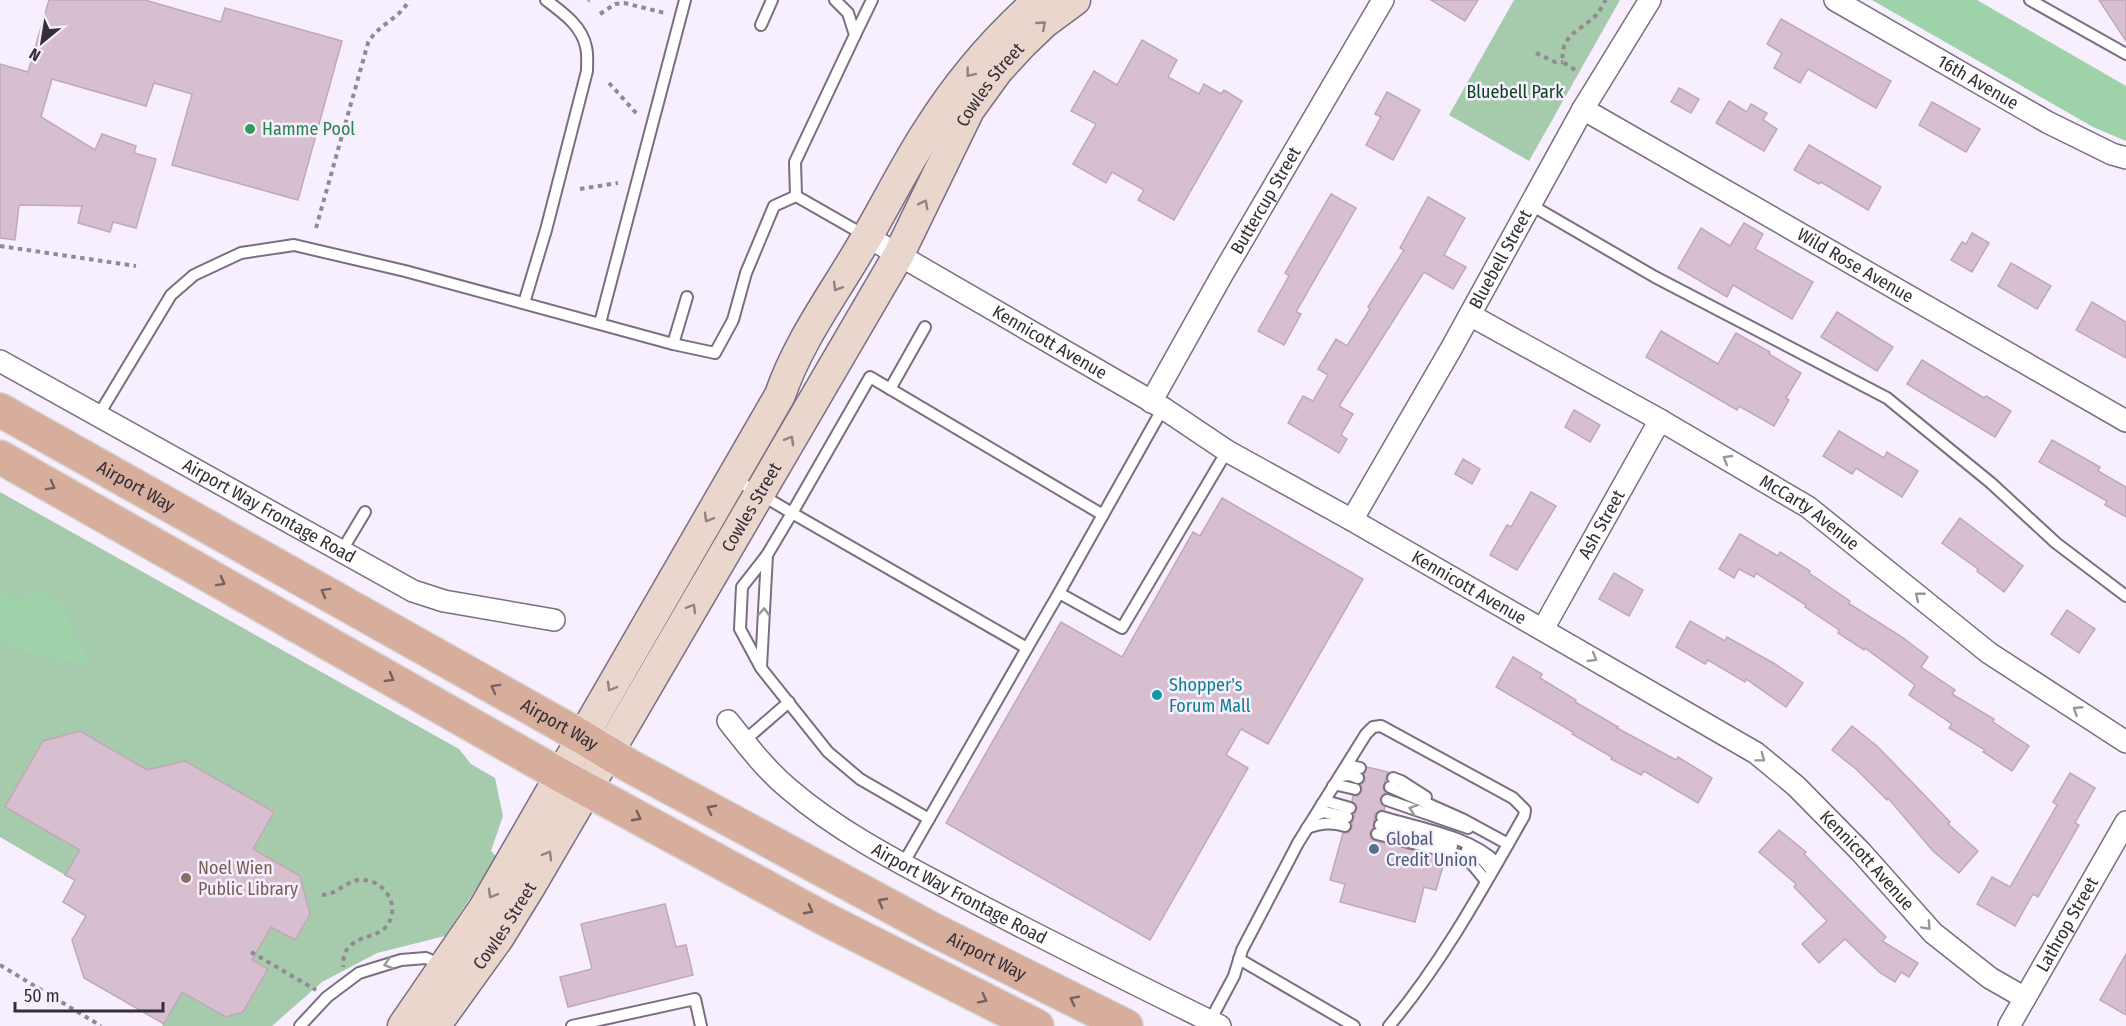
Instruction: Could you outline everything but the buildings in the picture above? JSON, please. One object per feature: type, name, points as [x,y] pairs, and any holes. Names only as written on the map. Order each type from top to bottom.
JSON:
[{"type":"main road","name":"Cowles Street","points":[[595,745],[732,477],[780,395],[790,367],[868,237],[927,132],[985,54],[1020,16],[1039,0]]},
{"type":"main road","name":"Cowles Street","points":[[403,1026],[573,782],[760,493],[898,256],[969,110],[998,70],[1022,44],[1044,23],[1075,0]]},
{"type":"main road","name":"Airport Way","points":[[0,410],[595,745],[934,930],[1126,1026]]},
{"type":"main road","points":[[0,457],[573,782],[823,918],[1037,1026]]},
{"type":"main road","name":"Cowles Street","points":[[435,1026],[499,937],[573,782]]},
{"type":"street","name":"Buttercup Street","points":[[1157,405],[1222,275],[1383,0]]},
{"type":"street","name":"Bluebell Street","points":[[1352,520],[1470,315],[1583,109],[1650,0]]},
{"type":"street","name":"16th Avenue","points":[[1835,0],[2057,127],[2112,154],[2126,158]]},
{"type":"street","name":"Wild Rose Avenue","points":[[1583,109],[2126,421]]},
{"type":"street","name":"Kennicott Avenue","points":[[868,237],[1157,405],[1227,451],[1352,520],[1756,753],[1796,786],[1861,852],[1933,933],[1990,978],[2025,998]]},
{"type":"street","name":"McCarty Avenue","points":[[1470,315],[1660,420],[1808,507],[1989,653],[2126,742]]},
{"type":"street","name":"Airport Way Frontage Road","points":[[0,360],[413,591],[444,601],[554,620]]},
{"type":"street","name":"Ash Street","points":[[1542,629],[1660,420]]},
{"type":"street","name":"Airport Way Frontage Road","points":[[728,722],[788,789],[835,824],[903,864],[1033,933],[1215,1024]]},
{"type":"street","name":"Lathrop Street","points":[[2009,1026],[2126,822]]},
{"type":"lane","points":[[524,303],[546,230],[587,71],[586,46],[580,31],[568,16],[546,0]]},
{"type":"lane","points":[[600,323],[685,0]]},
{"type":"lane","points":[[761,25],[772,0]]},
{"type":"lane","points":[[835,0],[848,13],[855,35]]},
{"type":"lane","points":[[796,196],[795,162],[872,0]]},
{"type":"lane","points":[[2030,0],[2126,54]]},
{"type":"lane","points":[[98,416],[171,294],[194,275],[241,253],[294,245],[405,271],[673,344],[715,353],[733,320],[746,273],[774,206],[796,196]]},
{"type":"lane","points":[[796,196],[868,237]]},
{"type":"lane","points":[[1531,205],[1655,277],[1887,398],[1991,483],[2056,543],[2126,596]]},
{"type":"lane","points":[[673,344],[687,297]]},
{"type":"lane","points":[[890,389],[926,327]]},
{"type":"lane","points":[[929,819],[860,779],[828,752],[761,668],[740,629],[742,587],[767,555],[870,377],[1103,515]]},
{"type":"lane","points":[[903,864],[1103,515],[1157,405]]},
{"type":"lane","points":[[1059,593],[1122,628],[1227,451]]},
{"type":"lane","points":[[732,477],[1027,648]]},
{"type":"lane","points":[[341,552],[365,512]]},
{"type":"lane","points":[[761,668],[767,555]]},
{"type":"lane","points":[[744,741],[789,702]]},
{"type":"lane","points":[[1215,1024],[1242,950],[1307,828],[1366,734],[1373,727],[1381,726],[1514,798],[1525,810],[1524,816],[1492,872],[1411,999],[1389,1026]]},
{"type":"lane","points":[[1342,772],[1351,766],[1359,773]]},
{"type":"lane","points":[[1391,783],[1462,819],[1507,846]]},
{"type":"lane","points":[[1333,786],[1355,789]]},
{"type":"lane","points":[[1386,800],[1474,830],[1507,846]]},
{"type":"lane","points":[[1323,804],[1329,802],[1347,817]]},
{"type":"lane","points":[[1316,815],[1324,812],[1347,817]]},
{"type":"lane","points":[[1307,828],[1320,823],[1334,823],[1347,817]]},
{"type":"lane","points":[[1380,825],[1464,842],[1487,853],[1492,872],[1472,864],[1460,855],[1380,825]]},
{"type":"lane","points":[[300,1026],[327,997],[359,973],[401,960],[426,958],[444,966]]},
{"type":"lane","points":[[1239,959],[1354,1026]]},
{"type":"lane","points":[[572,1026],[694,999],[701,1026]]},
{"type":"path","points":[[316,228],[368,43],[377,30],[404,9],[409,0]]},
{"type":"path","points":[[1563,62],[1562,56],[1569,36],[1598,14],[1606,0]]},
{"type":"path","points":[[600,14],[619,3],[631,2],[665,13]]},
{"type":"path","points":[[1536,53],[1554,62],[1563,62],[1575,70]]},
{"type":"path","points":[[609,83],[637,114]]},
{"type":"path","points":[[580,189],[618,183]]},
{"type":"path","points":[[0,246],[136,266]]},
{"type":"path","points":[[322,895],[336,892],[351,882],[361,879],[375,882],[391,899],[393,910],[391,921],[384,929],[378,934],[355,941],[348,948],[343,964],[346,982]]},
{"type":"path","points":[[251,952],[327,997]]},
{"type":"path","points":[[0,965],[101,1026]]},
{"type":"green space","name":"Bluebell Park","points":[[1514,0],[1620,0],[1529,161],[1449,115]]},
{"type":"green space","points":[[1872,0],[1977,0],[2126,86],[2126,141],[2093,127]]},
{"type":"green space","points":[[0,492],[459,749],[471,764],[495,778],[503,816],[491,851],[497,857],[445,936],[377,953],[322,982],[272,1026],[162,1026],[182,992],[268,969],[241,954],[247,944],[258,950],[271,927],[295,940],[310,914],[300,876],[253,849],[274,812],[185,761],[147,770],[80,731],[80,850],[65,875],[0,837]]},
{"type":"green space","points":[[0,591],[19,601],[39,591],[63,606],[72,632],[91,665],[27,653],[0,637]]},
{"type":"place","name":"Hamme Pool","points":[[250,129]]},
{"type":"place","name":"Shopper's Forum Mall","points":[[1157,695]]},
{"type":"place","name":"Global Credit Union","points":[[1374,849]]},
{"type":"place","name":"Noel Wien Public Library","points":[[186,878]]}]
